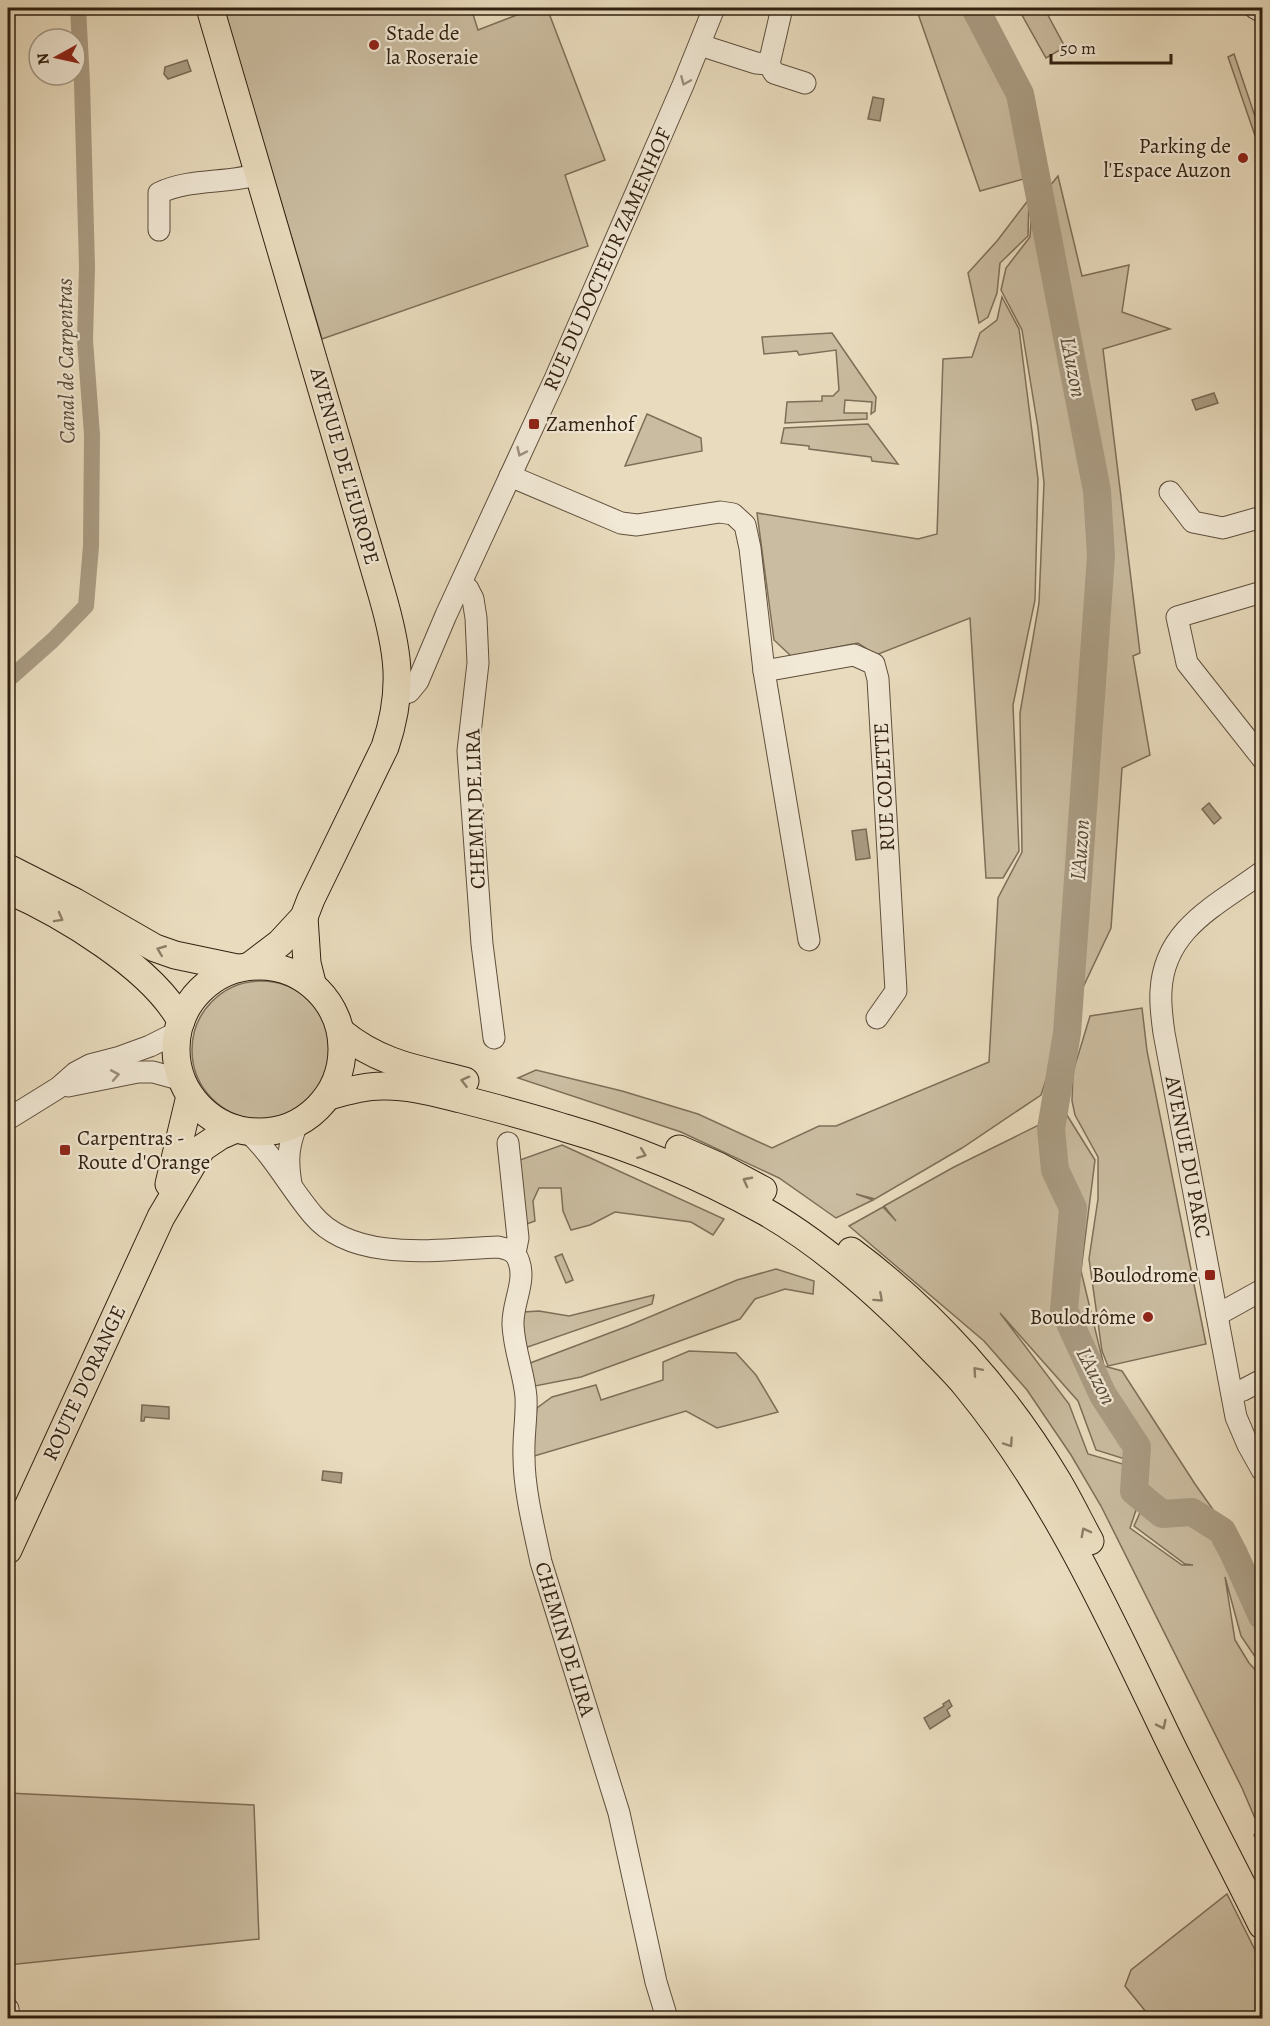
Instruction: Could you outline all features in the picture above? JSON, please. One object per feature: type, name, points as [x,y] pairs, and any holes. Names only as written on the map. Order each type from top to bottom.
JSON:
[{"type":"main road","name":"AVENUE DE L'EUROPE","points":[[210,8],[391,624],[398,671],[393,722],[385,747],[304,917],[280,943],[235,966]]},
{"type":"main road","points":[[8,868],[75,902],[155,948],[175,955],[235,966],[272,966],[293,972],[312,983],[330,1005],[341,1032],[343,1049],[341,1065],[337,1081],[329,1096],[309,1116],[281,1130],[242,1131],[218,1122],[203,1110],[186,1088],[177,1064],[176,1048],[179,1026],[187,1006],[202,988],[235,966]]},
{"type":"main road","points":[[8,890],[79,929],[123,960],[164,996],[174,1008],[179,1026]]},
{"type":"main road","name":"AVENUE DE L'EUROPE","points":[[304,917],[307,963],[312,983]]},
{"type":"main road","points":[[341,1032],[367,1051],[399,1064],[546,1103],[640,1133],[718,1166],[772,1195],[880,1273],[932,1321],[978,1370],[1023,1427],[1057,1481],[1119,1594],[1196,1755],[1263,1885]]},
{"type":"main road","points":[[329,1096],[383,1085],[404,1087],[430,1091],[519,1114],[596,1137],[679,1168],[766,1212],[818,1247],[863,1283],[903,1320],[966,1385],[1009,1442],[1056,1518],[1102,1601],[1181,1765],[1263,1924]]},
{"type":"main road","name":"ROUTE D'ORANGE","points":[[161,1217],[185,1123],[186,1088]]},
{"type":"main road","name":"ROUTE D'ORANGE","points":[[8,1550],[161,1217],[202,1148],[220,1136],[242,1131]]},
{"type":"street","name":"RUE DU DOCTEUR ZAMENHOF","points":[[397,695],[409,692],[418,681],[555,379],[714,8]]},
{"type":"street","points":[[782,8],[769,64],[774,73],[805,83]]},
{"type":"street","points":[[1256,8],[1263,12]]},
{"type":"street","points":[[700,45],[756,63],[769,64]]},
{"type":"street","points":[[159,230],[159,193],[174,185],[247,178],[260,174]]},
{"type":"street","points":[[510,476],[621,523],[637,525],[720,512],[734,514],[745,525],[750,548],[764,672],[809,940]]},
{"type":"street","points":[[1170,492],[1193,522],[1223,528],[1263,517]]},
{"type":"street","name":"CHEMIN DE LIRA","points":[[462,583],[473,599],[476,618],[478,663],[468,751],[482,944],[494,1038]]},
{"type":"street","points":[[1263,592],[1177,617],[1187,663],[1263,758]]},
{"type":"street","name":"RUE COLETTE","points":[[764,672],[854,655],[874,664],[878,679],[896,991],[877,1018]]},
{"type":"street","name":"AVENUE DU PARC","points":[[1263,872],[1199,916],[1187,928],[1177,942],[1163,974],[1161,992],[1161,1011],[1168,1052],[1232,1393],[1241,1432],[1263,1470]]},
{"type":"street","points":[[8,1119],[58,1088],[75,1073],[90,1065],[150,1046],[179,1026]]},
{"type":"street","points":[[58,1088],[138,1072],[153,1072],[186,1088]]},
{"type":"street","points":[[291,1184],[287,1161],[297,1124]]},
{"type":"street","points":[[242,1131],[262,1144],[316,1219],[334,1232],[356,1243],[380,1249],[406,1251],[498,1247],[515,1253]]},
{"type":"street","name":"CHEMIN DE LIRA","points":[[508,1143],[518,1238],[515,1253],[521,1274],[513,1321],[514,1344],[526,1398],[524,1459],[534,1530],[541,1562],[619,1813],[656,1982],[667,2019]]},
{"type":"street","points":[[1217,1315],[1263,1290]]},
{"type":"street","points":[[1232,1393],[1263,1380]]},
{"type":"street","points":[[8,2009],[9,2019]]},
{"type":"shaded area","points":[[223,8],[471,8],[478,30],[535,8],[547,8],[605,160],[565,175],[588,246],[322,339]]},
{"type":"shaded area","points":[[916,8],[969,8],[1015,96],[1027,178],[980,191]]},
{"type":"shaded area","points":[[1018,8],[1044,8],[1065,47],[1046,58]]},
{"type":"shaded area","points":[[1234,54],[1262,137],[1262,156],[1228,57]]},
{"type":"shaded area","points":[[187,60],[191,71],[168,79],[164,74],[165,67]]},
{"type":"shaded area","points":[[873,97],[884,99],[880,121],[868,119]]},
{"type":"shaded area","points":[[1058,176],[1082,276],[1129,265],[1122,312],[1170,329],[1103,349],[1140,653],[1133,656],[1150,755],[1122,768],[1111,928],[1061,1034],[1041,1095],[962,1148],[875,1199],[856,1194],[873,1200],[836,1218],[779,1178],[681,1132],[518,1078],[536,1070],[622,1091],[698,1114],[772,1148],[819,1126],[836,1126],[989,1062],[998,898],[1022,852],[1020,713],[1039,603],[1044,483],[1038,428],[1022,330],[1001,290],[1006,268],[1030,237],[1032,208]]},
{"type":"shaded area","points":[[1029,199],[1028,236],[1000,263],[997,293],[988,317],[979,323],[968,273],[997,241]]},
{"type":"shaded area","points":[[1002,297],[1019,329],[1038,479],[1035,600],[1013,705],[1019,851],[1003,878],[986,878],[970,618],[876,655],[858,643],[791,656],[774,640],[757,513],[918,539],[937,534],[943,359],[972,357],[980,333],[997,320]]},
{"type":"shaded area","points":[[832,333],[876,397],[875,411],[871,414],[872,402],[845,400],[844,413],[867,413],[867,419],[785,423],[787,402],[822,401],[822,396],[833,396],[839,390],[836,350],[799,355],[797,351],[764,354],[762,337]]},
{"type":"shaded area","points":[[1214,393],[1218,403],[1196,410],[1192,400]]},
{"type":"shaded area","points":[[647,414],[701,438],[702,451],[625,466]]},
{"type":"shaded area","points":[[868,424],[898,464],[872,461],[871,457],[781,443],[784,428]]},
{"type":"shaded area","points":[[1209,803],[1221,818],[1214,824],[1202,809]]},
{"type":"shaded area","points":[[866,829],[870,858],[856,860],[852,831]]},
{"type":"shaded area","points":[[261,981],[288,986],[310,1001],[325,1023],[330,1050],[325,1077],[310,1099],[288,1114],[261,1119],[234,1114],[212,1099],[197,1077],[192,1050],[197,1023],[212,1001],[234,986]]},
{"type":"shaded area","points":[[1142,1008],[1147,1051],[1206,1344],[1108,1366],[1102,1351],[1089,1259],[1098,1199],[1098,1157],[1075,1115],[1072,1101],[1073,1072],[1090,1016]]},
{"type":"shaded area","points":[[1065,1112],[1095,1160],[1081,1271],[1104,1366],[1122,1371],[1195,1484],[1262,1579],[1262,1667],[1241,1636],[1225,1577],[1235,1640],[1249,1663],[1262,1677],[1262,1851],[1254,1835],[1260,1830],[1242,1788],[1101,1506],[1071,1455],[1027,1390],[984,1341],[849,1226],[883,1207],[896,1221],[884,1206],[954,1167]],"holes":[[[1000,1313],[1078,1401],[1096,1450],[1141,1464],[1140,1488],[1148,1495],[1134,1526],[1185,1564],[1193,1565],[1182,1565],[1130,1528],[1140,1498],[1131,1491],[1133,1467],[1088,1454],[1069,1404]]]},
{"type":"shaded area","points":[[562,1145],[724,1219],[713,1235],[691,1222],[615,1212],[590,1225],[571,1230],[563,1211],[561,1188],[539,1188],[533,1201],[535,1221],[524,1225],[520,1160]]},
{"type":"shaded area","points":[[562,1254],[573,1280],[566,1283],[555,1257]]},
{"type":"shaded area","points":[[776,1269],[814,1281],[813,1294],[785,1289],[755,1299],[740,1319],[581,1377],[535,1386],[525,1365],[628,1326],[737,1280]]},
{"type":"shaded area","points":[[654,1295],[652,1304],[522,1349],[523,1312],[539,1311],[569,1316]]},
{"type":"shaded area","points":[[689,1351],[736,1353],[756,1375],[778,1412],[717,1428],[686,1411],[531,1457],[537,1408],[552,1397],[596,1385],[601,1400],[663,1380],[663,1362]]},
{"type":"shaded area","points":[[142,1405],[169,1407],[169,1419],[145,1417],[144,1421],[141,1421]]},
{"type":"shaded area","points":[[323,1471],[342,1473],[341,1483],[322,1480]]},
{"type":"shaded area","points":[[949,1700],[952,1706],[947,1710],[950,1716],[930,1729],[924,1718],[944,1706],[943,1704]]},
{"type":"shaded area","points":[[8,1793],[254,1805],[259,1939],[8,1965]]},
{"type":"shaded area","points":[[1227,1894],[1262,1964],[1262,2018],[1151,2018],[1125,1986],[1131,1970]]},
{"type":"waterway","name":"Canal de Carpentras","points":[[8,680],[53,640],[86,606],[91,546],[92,435],[85,340],[87,267],[78,8]]},
{"type":"waterway","name":"L'Auzon","points":[[975,8],[1020,94],[1097,491],[1101,556],[1067,1033],[1051,1129],[1055,1170],[1073,1208],[1064,1310],[1103,1395],[1137,1447],[1134,1491],[1162,1514],[1192,1512],[1222,1531],[1262,1616]]},
{"type":"place","name":"Stade de la Roseraie","points":[[374,45]]},
{"type":"place","name":"Parking de l'Espace Auzon","points":[[1243,158]]},
{"type":"place","name":"Zamenhof","points":[[534,424]]},
{"type":"place","name":"Carpentras - Route d'Orange","points":[[65,1150]]},
{"type":"place","name":"Boulodrome","points":[[1210,1275]]},
{"type":"place","name":"Boulodrôme","points":[[1148,1317]]}]
